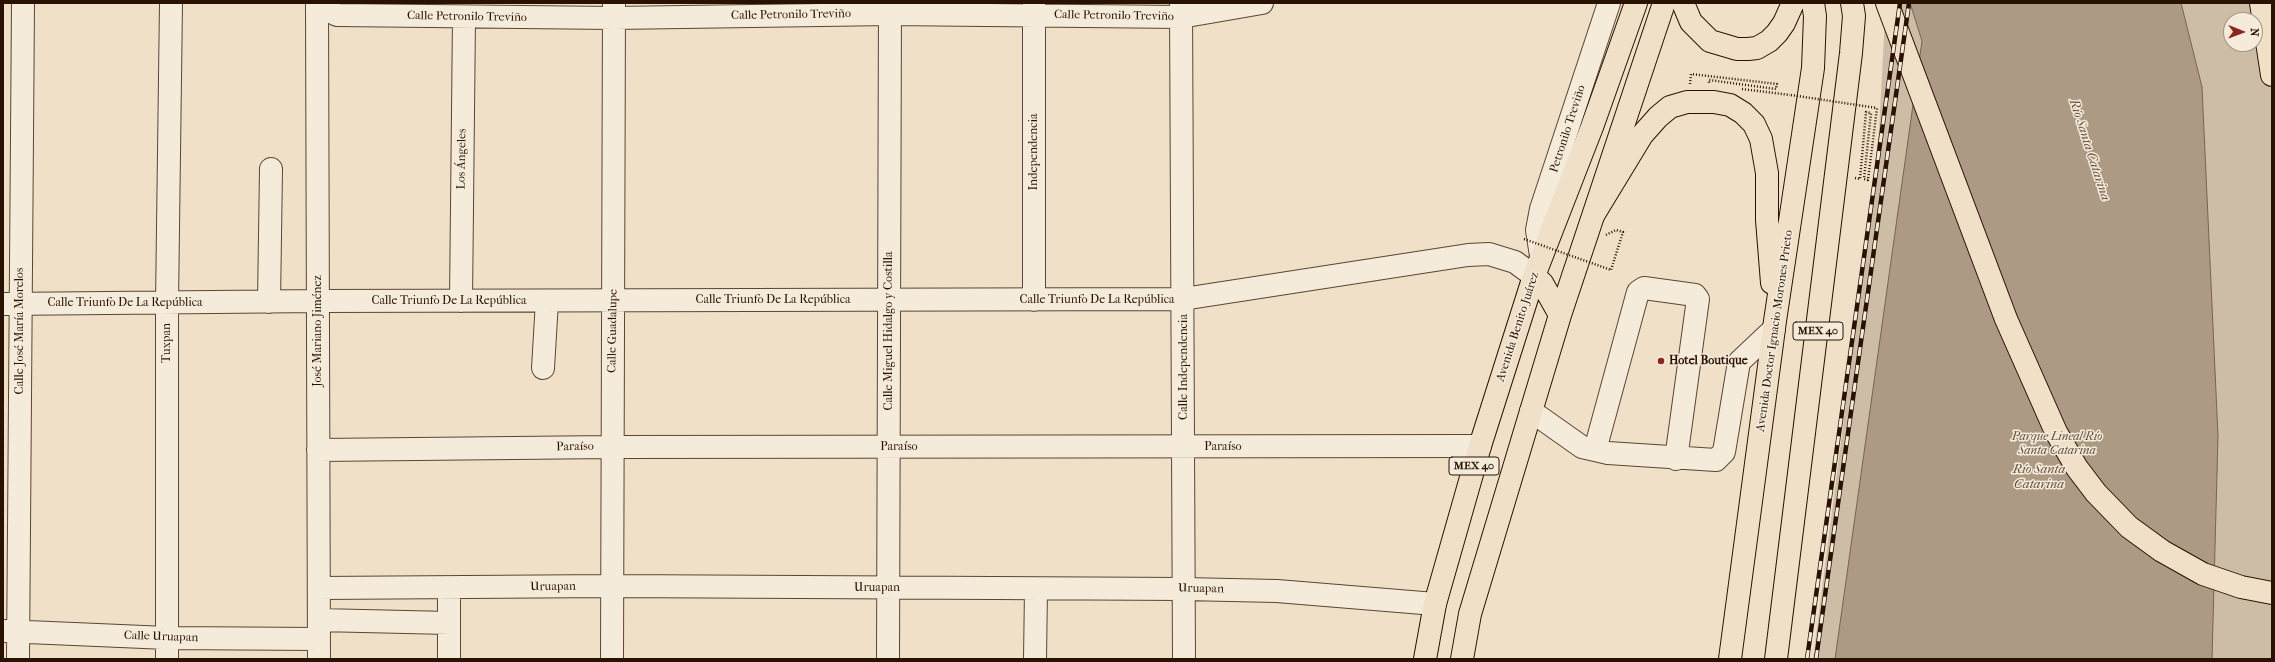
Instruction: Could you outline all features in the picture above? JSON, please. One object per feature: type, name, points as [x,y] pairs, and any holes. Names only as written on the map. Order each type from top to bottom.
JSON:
[{"type":"main road","name":"Avenida Benito Juárez","points":[[1425,659],[1435,604],[1480,446],[1538,266],[1592,127],[1636,3]]},
{"type":"main road","name":"MEX 40","points":[[1462,659],[1470,614],[1560,315],[1664,3]]},
{"type":"main road","points":[[1683,3],[1691,22],[1710,41],[1737,49],[1748,49],[1757,48],[1773,37],[1784,23],[1793,3]]},
{"type":"main road","name":"Avenida Doctor Ignacio Morones Prieto","points":[[1730,659],[1774,325],[1813,68],[1815,16],[1813,3]]},
{"type":"main road","name":"MEX 40","points":[[1776,659],[1851,53],[1854,16],[1852,3]]},
{"type":"main road","points":[[1886,3],[2006,319],[2056,432],[2077,468],[2096,493],[2129,527],[2162,551],[2203,574],[2241,587],[2272,593]]},
{"type":"main road","points":[[2261,3],[2272,75]]},
{"type":"main road","points":[[1594,214],[1642,135],[1658,117],[1670,107],[1687,102],[1714,102],[1730,105],[1743,113],[1754,124],[1761,139],[1767,173],[1767,220],[1774,325]]},
{"type":"main road","points":[[1538,266],[1542,283],[1560,315]]},
{"type":"street","name":"Calle José María Morelos","points":[[18,659],[11,631],[11,304],[23,3]]},
{"type":"street","name":"Tuxpan","points":[[167,648],[167,302],[171,3]]},
{"type":"street","name":"José Mariano Jiménez","points":[[317,3],[319,639]]},
{"type":"street","name":"Calle Petronilo Treviño","points":[[323,3],[337,15],[464,17],[614,11],[890,8],[1181,10],[1262,3]]},
{"type":"street","name":"Petronilo Treviño","points":[[1538,266],[1537,230],[1541,209],[1609,3]]},
{"type":"street","name":"Calle Miguel Hidalgo y Costilla","points":[[888,659],[890,8]]},
{"type":"street","name":"Independencia","points":[[1034,9],[1034,300]]},
{"type":"street","name":"Calle Independencia","points":[[1181,10],[1184,659]]},
{"type":"street","name":"Calle Guadalupe","points":[[612,659],[611,447],[614,11]]},
{"type":"street","name":"Los Ángeles","points":[[461,301],[464,17]]},
{"type":"street","points":[[269,302],[272,169]]},
{"type":"street","name":"Calle Triunfo De La República","points":[[11,304],[318,301],[1183,299],[1475,254],[1489,254],[1515,262],[1538,266]]},
{"type":"street","points":[[1595,450],[1638,292],[1644,288],[1695,295],[1698,299],[1676,459]]},
{"type":"street","points":[[543,368],[546,301]]},
{"type":"street","points":[[1531,411],[1582,448],[1676,459],[1716,460],[1724,452],[1739,362],[1774,325]]},
{"type":"street","name":"Paraíso","points":[[318,450],[611,447],[1480,446]]},
{"type":"street","name":"Uruapan","points":[[319,588],[611,586],[1184,589],[1277,591],[1435,604]]},
{"type":"street","points":[[449,588],[449,659]]},
{"type":"street","points":[[1035,659],[1036,589]]},
{"type":"street","name":"Calle Uruapan","points":[[11,631],[167,648],[319,639],[449,623]]},
{"type":"path","points":[[1710,76],[1777,84],[1776,89],[1709,80],[1709,85],[1877,108],[1868,180],[1864,179],[1871,113],[1866,112],[1860,179],[1855,179],[1855,171]]},
{"type":"path","points":[[1860,127],[1862,112]]},
{"type":"path","points":[[1524,240],[1611,270],[1623,232],[1616,230],[1582,247]]},
{"type":"green space","name":"Río Santa Catarina","points":[[1884,3],[2258,3],[2260,12],[2223,12],[2223,52],[2263,52],[2263,29],[2272,76],[2272,659],[1813,659],[1869,223],[1879,131],[1885,19]]},
{"type":"water","name":"Río Santa Catarina","points":[[1910,3],[2181,3],[2202,87],[2218,436],[2212,659],[1835,659],[1922,41]]},
{"type":"railway","points":[[1807,659],[1900,3]]},
{"type":"railway","points":[[1816,659],[1909,3]]},
{"type":"place","name":"Hotel Boutique","points":[[1661,361]]},
{"type":"park label","name":"Parque Lineal Río Santa Catarina","points":[[2057,444]]}]
